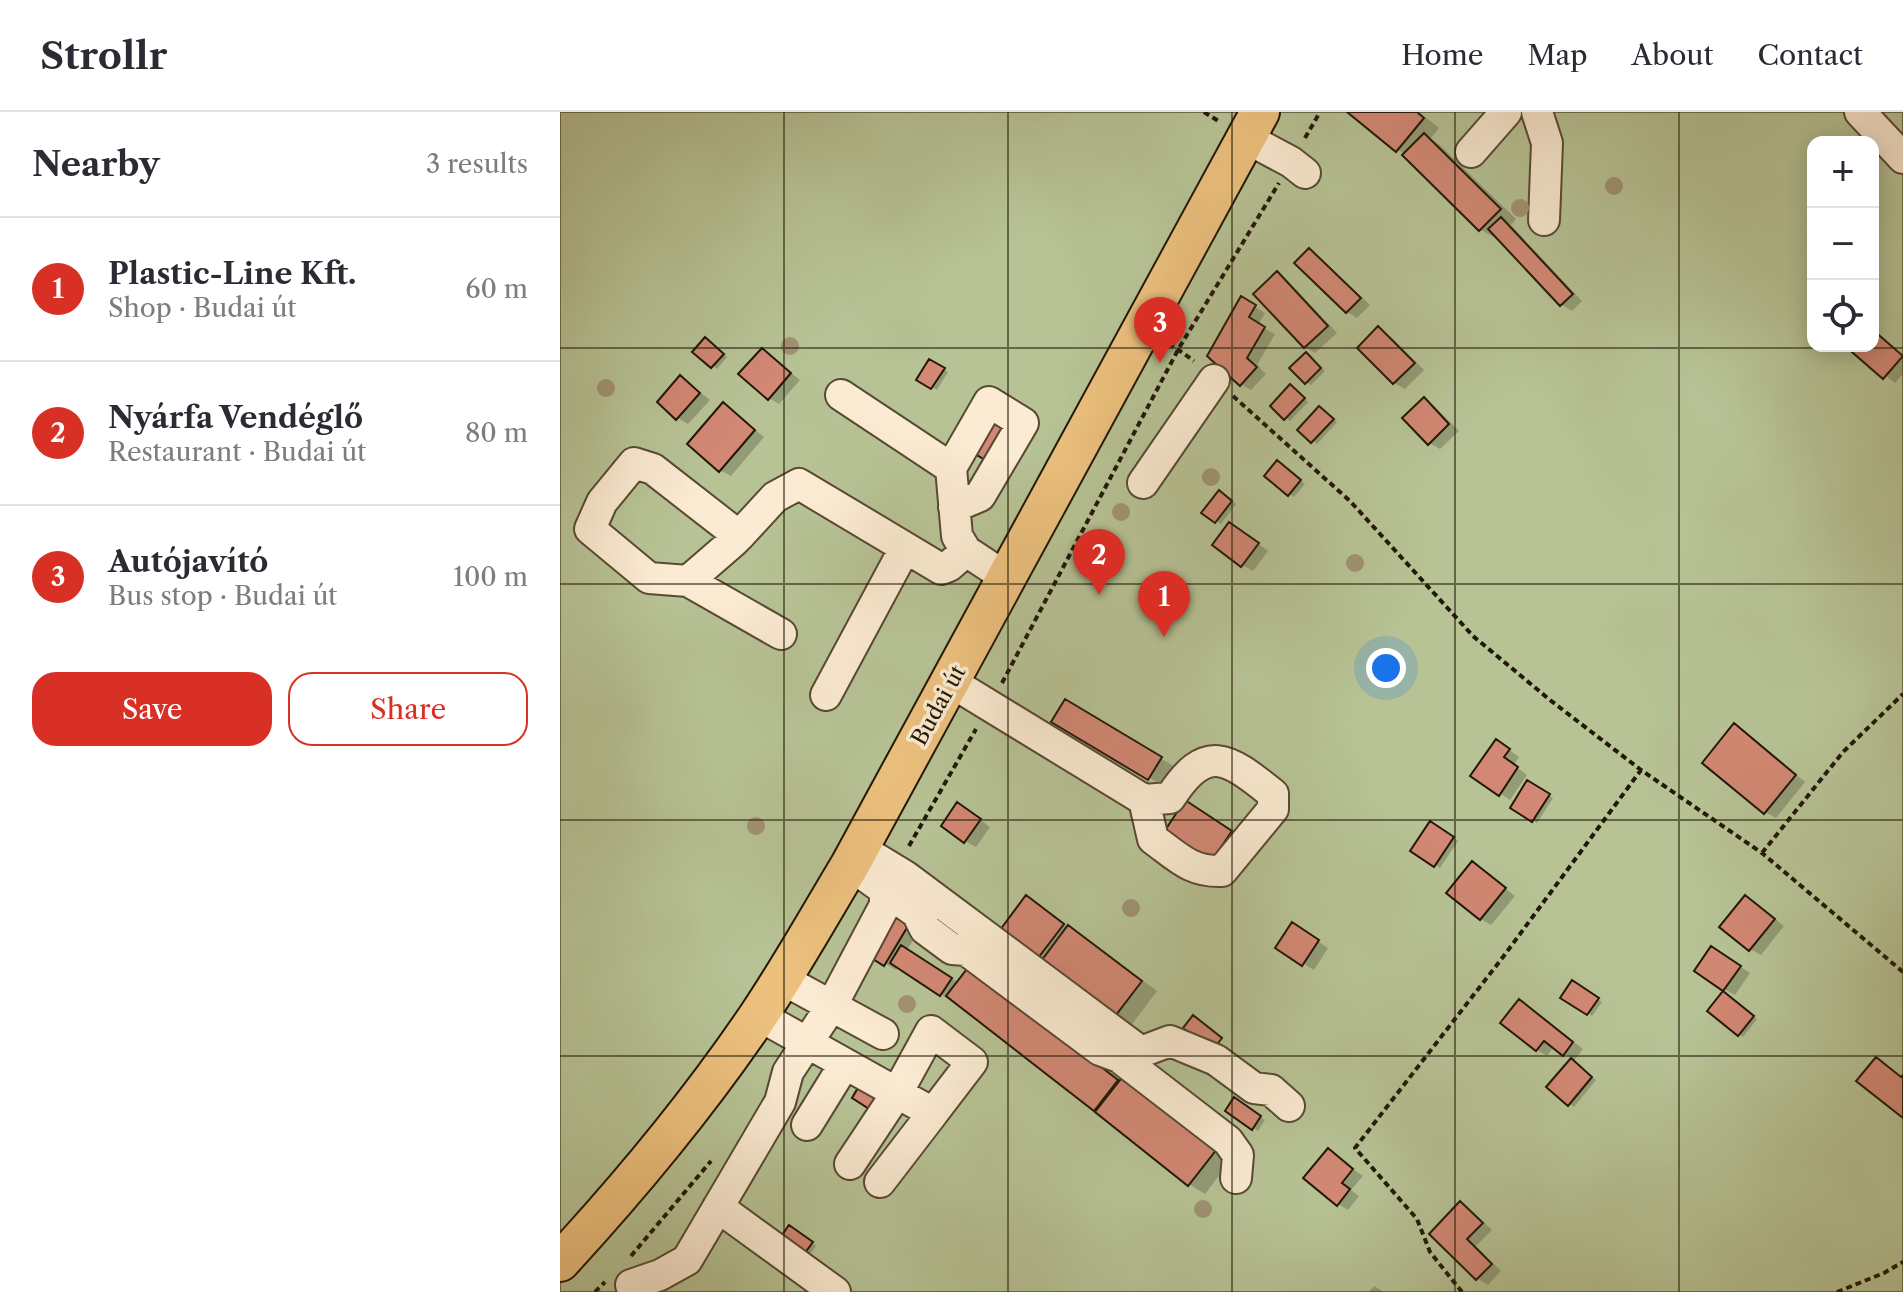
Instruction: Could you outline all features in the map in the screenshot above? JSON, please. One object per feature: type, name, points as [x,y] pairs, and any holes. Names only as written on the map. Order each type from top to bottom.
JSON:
[{"type":"main road","name":"Budai út","points":[[560,1262],[611,1207],[668,1137],[782,979],[951,682],[1253,125]]},
{"type":"lane","points":[[1471,152],[1506,112]]},
{"type":"lane","points":[[1537,112],[1547,143],[1544,220]]},
{"type":"lane","points":[[1860,112],[1903,158]]},
{"type":"lane","points":[[1253,125],[1298,167]]},
{"type":"lane","points":[[1143,483],[1214,380]]},
{"type":"lane","points":[[841,395],[951,468]]},
{"type":"lane","points":[[954,507],[980,496],[1023,423],[989,402],[951,468],[954,507],[957,536],[966,551],[1007,578]]},
{"type":"lane","points":[[739,536],[653,469],[634,463],[602,502],[590,529],[649,578],[688,581],[781,634]]},
{"type":"lane","points":[[688,581],[739,536],[775,497],[799,484],[941,569],[966,551]]},
{"type":"lane","points":[[826,695],[905,548]]},
{"type":"lane","points":[[951,682],[1144,800]]},
{"type":"lane","points":[[854,856],[1141,1052],[1170,1041],[1216,1060],[1254,1088],[1271,1090],[1289,1106]]},
{"type":"lane","points":[[622,1275],[660,1275],[687,1260],[780,1102],[788,1072],[832,1005],[885,905],[890,880]]},
{"type":"lane","points":[[890,880],[917,913],[925,929],[952,949],[966,950],[1100,1050],[1119,1057],[1228,1141],[1238,1155],[1236,1178]]},
{"type":"lane","points":[[782,979],[883,1034]]},
{"type":"lane","points":[[758,1015],[933,1113]]},
{"type":"lane","points":[[850,1164],[897,1093],[931,1031],[972,1062],[880,1182]]},
{"type":"lane","points":[[807,1125],[844,1065]]},
{"type":"lane","points":[[718,1207],[835,1292]]},
{"type":"path","points":[[890,880],[989,706],[1179,348],[1298,167]]},
{"type":"path","points":[[1143,328],[1179,348],[1350,501],[1473,636],[1641,770],[1762,853],[1903,972]]},
{"type":"path","points":[[1762,853],[1843,752],[1903,694]]},
{"type":"path","points":[[1462,1292],[1430,1252],[1417,1219],[1355,1148],[1512,945],[1641,770]]},
{"type":"path","points":[[595,1292],[622,1275],[715,1156]]},
{"type":"path","points":[[1837,1292],[1903,1262]]},
{"type":"green space","points":[[560,112],[1903,112],[1903,1292],[560,1292]]},
{"type":"building","points":[[1347,112],[1417,112],[1424,118],[1396,152]]},
{"type":"building","points":[[1424,133],[1501,209],[1479,231],[1402,155]]},
{"type":"building","points":[[1501,217],[1573,294],[1560,306],[1488,229]]},
{"type":"building","points":[[1309,248],[1361,298],[1346,313],[1294,263]]},
{"type":"building","points":[[1277,271],[1328,326],[1304,348],[1253,294]]},
{"type":"building","points":[[1241,296],[1256,305],[1249,317],[1265,327],[1247,358],[1257,367],[1240,386],[1207,356]]},
{"type":"building","points":[[1378,326],[1415,363],[1393,384],[1357,348]]},
{"type":"building","points":[[1879,335],[1903,356],[1883,379],[1852,352],[1879,352]]},
{"type":"building","points":[[705,337],[724,354],[711,368],[692,352]]},
{"type":"building","points":[[762,348],[791,373],[768,400],[738,374]]},
{"type":"building","points":[[1306,352],[1321,368],[1305,384],[1289,368]]},
{"type":"building","points":[[929,359],[945,368],[931,389],[916,380]]},
{"type":"building","points":[[680,375],[700,393],[676,420],[657,402]]},
{"type":"building","points":[[1290,384],[1305,398],[1284,420],[1270,406]]},
{"type":"building","points":[[1424,397],[1449,424],[1428,445],[1402,418]]},
{"type":"building","points":[[723,402],[755,430],[719,472],[687,444]]},
{"type":"building","points":[[1319,406],[1334,419],[1311,443],[1297,430]]},
{"type":"building","points":[[993,411],[1015,424],[992,464],[970,451]]},
{"type":"building","points":[[1277,460],[1301,480],[1288,496],[1264,476]]},
{"type":"building","points":[[1219,490],[1232,501],[1215,523],[1201,513]]},
{"type":"building","points":[[1229,522],[1259,543],[1241,567],[1212,545]]},
{"type":"building","points":[[1065,699],[1162,757],[1148,780],[1051,722]]},
{"type":"building","points":[[1734,723],[1796,775],[1764,814],[1702,763]]},
{"type":"building","points":[[1496,739],[1510,749],[1504,757],[1518,767],[1499,796],[1470,776]]},
{"type":"building","points":[[1527,780],[1550,794],[1532,822],[1510,808]]},
{"type":"building","points":[[1185,800],[1232,831],[1210,863],[1164,832]]},
{"type":"building","points":[[957,802],[981,819],[964,843],[941,826]]},
{"type":"building","points":[[1430,821],[1454,837],[1434,867],[1410,851]]},
{"type":"building","points":[[1472,861],[1506,888],[1480,920],[1446,893]]},
{"type":"building","points":[[1026,895],[1064,924],[1038,958],[1000,930]]},
{"type":"building","points":[[1745,895],[1775,919],[1749,951],[1719,927]]},
{"type":"building","points":[[891,909],[911,921],[884,966],[865,954]]},
{"type":"building","points":[[1292,922],[1319,940],[1302,966],[1275,948]]},
{"type":"building","points":[[1068,925],[1142,981],[1113,1019],[1039,964]]},
{"type":"building","points":[[901,945],[952,978],[940,996],[890,963]]},
{"type":"building","points":[[1711,946],[1741,966],[1723,991],[1694,971]]},
{"type":"building","points":[[970,965],[1118,1080],[1094,1111],[946,996]]},
{"type":"building","points":[[1572,980],[1599,998],[1587,1015],[1560,998]]},
{"type":"building","points":[[1723,991],[1754,1016],[1738,1036],[1707,1011]]},
{"type":"building","points":[[1519,999],[1573,1042],[1563,1056],[1544,1041],[1536,1051],[1500,1023]]},
{"type":"building","points":[[1193,1015],[1222,1038],[1212,1051],[1183,1028]]},
{"type":"building","points":[[1876,1057],[1901,1077],[1903,1075],[1903,1118],[1856,1081]]},
{"type":"building","points":[[1571,1058],[1592,1077],[1568,1106],[1546,1087]]},
{"type":"building","points":[[1124,1075],[1217,1149],[1188,1186],[1095,1112]]},
{"type":"building","points":[[862,1081],[885,1095],[874,1112],[852,1098]]},
{"type":"building","points":[[1234,1097],[1261,1116],[1252,1130],[1225,1111]]},
{"type":"building","points":[[1328,1148],[1353,1169],[1342,1183],[1350,1189],[1337,1206],[1303,1178]]},
{"type":"building","points":[[1460,1201],[1483,1223],[1467,1239],[1492,1264],[1476,1280],[1429,1234]]},
{"type":"building","points":[[789,1225],[813,1242],[801,1258],[778,1241]]},
{"type":"place","name":"Autójavító","points":[[1160,363]]},
{"type":"place","name":"Nyárfa Vendéglő","points":[[1099,595]]},
{"type":"place","name":"Plastic-Line Kft.","points":[[1164,637]]}]
